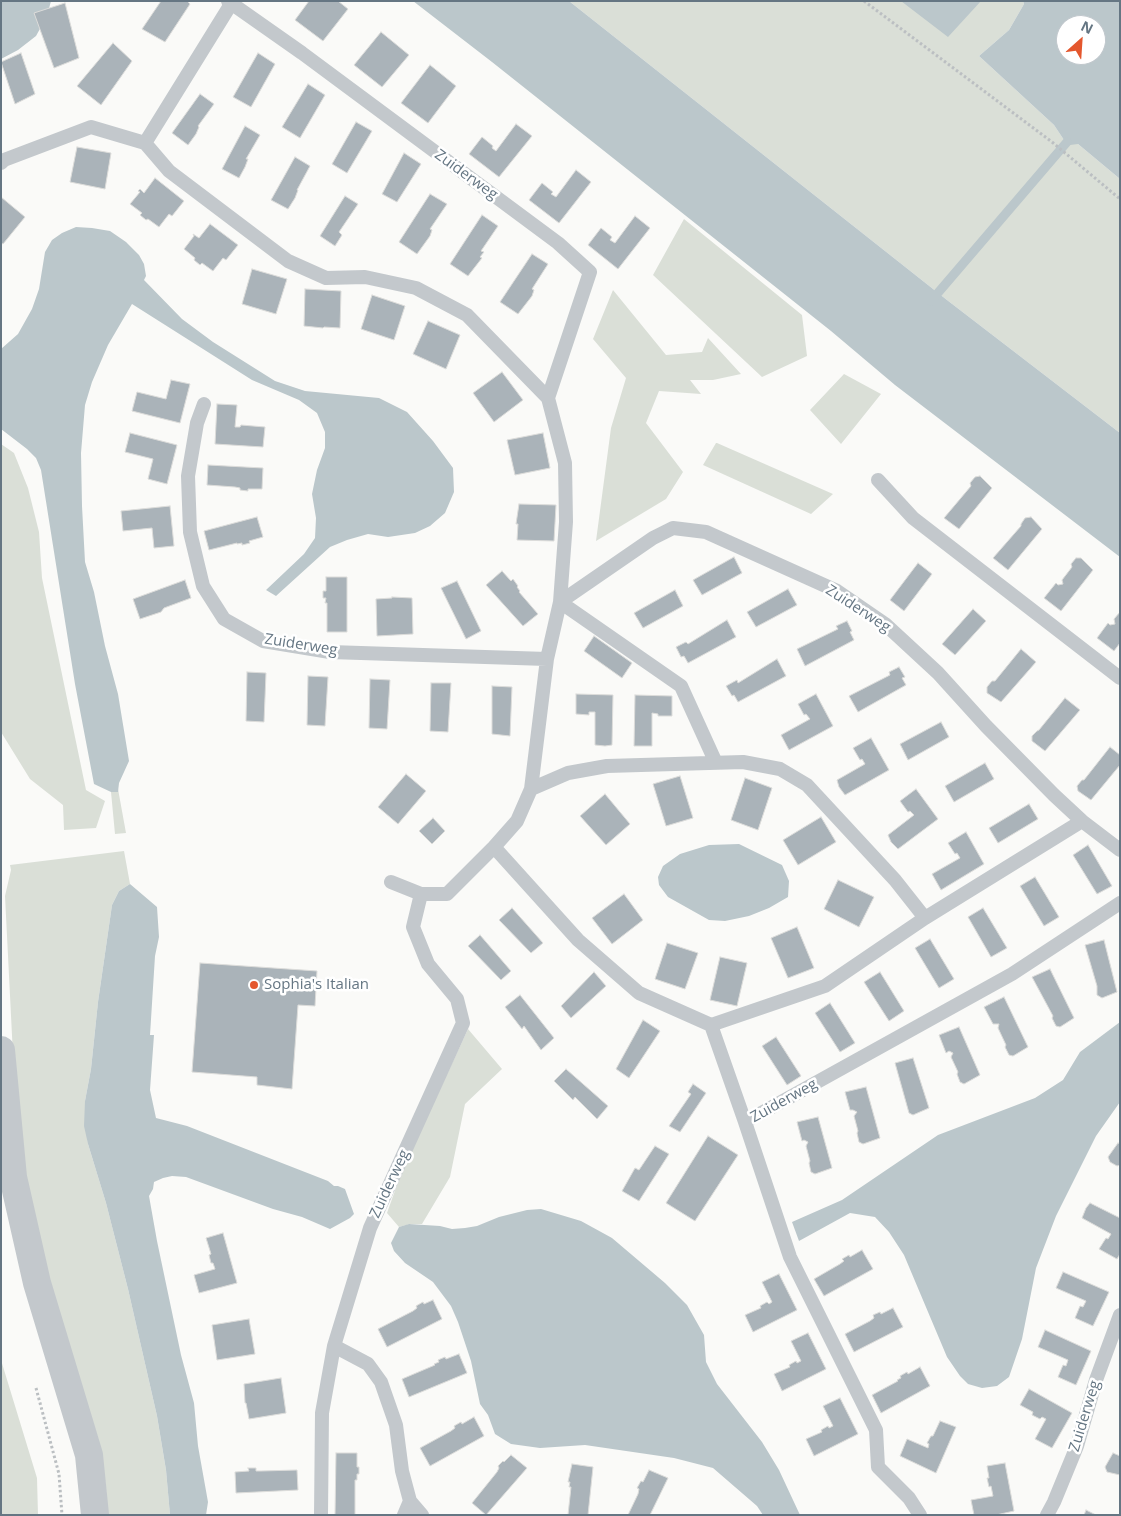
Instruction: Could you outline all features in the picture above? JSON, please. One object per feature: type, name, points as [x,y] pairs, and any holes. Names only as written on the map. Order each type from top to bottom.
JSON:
[{"type":"street","points":[[1,1050],[13,1177],[37,1283],[89,1455],[95,1515]]},
{"type":"lane","name":"Zuiderweg","points":[[145,143],[230,3],[302,53],[558,243],[590,272],[548,398]]},
{"type":"lane","points":[[1,163],[4,160],[91,126],[145,143],[169,171],[288,261],[326,278],[365,277],[416,288],[467,315],[548,398],[564,463],[566,522],[560,602],[547,659],[531,789],[517,821],[447,894],[421,894],[392,882]]},
{"type":"lane","name":"Zuiderweg","points":[[204,404],[197,423],[188,476],[190,532],[203,586],[224,619],[263,640],[330,652],[547,659]]},
{"type":"lane","points":[[878,480],[914,518],[1120,678]]},
{"type":"lane","name":"Zuiderweg","points":[[560,602],[654,538],[673,528],[706,532],[837,592],[885,624],[938,673],[986,726],[1082,821],[1120,850]]},
{"type":"lane","points":[[560,602],[681,686],[716,763]]},
{"type":"lane","points":[[531,789],[568,773],[607,766],[743,762],[780,769],[807,785],[895,880],[925,918]]},
{"type":"lane","points":[[494,847],[578,940],[639,993],[711,1024],[825,986],[925,918],[1082,821]]},
{"type":"lane","name":"Zuiderweg","points":[[321,1515],[322,1413],[334,1346],[370,1228],[464,1023],[457,999],[428,964],[413,927],[421,894]]},
{"type":"lane","name":"Zuiderweg","points":[[920,1515],[910,1498],[878,1467],[876,1430],[790,1258],[745,1122],[1012,974],[1120,903]]},
{"type":"lane","points":[[711,1024],[745,1122]]},
{"type":"lane","name":"Zuiderweg","points":[[1047,1515],[1077,1446],[1096,1380],[1120,1315]]},
{"type":"lane","points":[[334,1346],[368,1364],[381,1382],[396,1425],[402,1471],[410,1501],[422,1515]]},
{"type":"lane","points":[[404,1515],[410,1501]]},
{"type":"path","points":[[864,1],[1052,142],[1120,199]]},
{"type":"path","points":[[36,1388],[59,1474],[62,1515]]},
{"type":"shaded area","points":[[1,1],[51,1],[47,16],[36,36],[18,50],[1,59]]},
{"type":"shaded area","points":[[413,1],[569,1],[947,300],[1120,433],[1120,557],[895,385],[831,331]]},
{"type":"shaded area","points":[[569,1],[1023,1],[1024,4],[1009,30],[979,56],[1054,125],[1064,140],[1078,144],[1120,179],[1120,433],[947,300]]},
{"type":"shaded area","points":[[901,1],[981,1],[948,37]]},
{"type":"shaded area","points":[[1023,1],[1120,1],[1120,179],[1078,144],[1070,145],[1064,140],[1054,125],[979,56],[1009,30],[1024,4]]},
{"type":"shaded area","points":[[684,219],[802,315],[807,356],[762,377],[653,275]]},
{"type":"shaded area","points":[[76,227],[110,231],[126,242],[139,255],[144,264],[146,276],[144,280],[182,319],[213,342],[275,381],[305,391],[379,398],[407,412],[433,441],[453,468],[454,492],[445,513],[430,526],[415,533],[388,537],[368,534],[330,547],[276,596],[266,590],[304,554],[315,538],[316,518],[312,494],[317,470],[325,448],[325,432],[317,413],[299,400],[252,380],[132,304],[108,345],[92,382],[85,405],[81,453],[85,562],[118,694],[129,761],[119,783],[118,792],[111,792],[94,784],[75,684],[41,470],[36,458],[1,429],[1,349],[18,334],[32,309],[39,289],[45,252],[52,240]]},
{"type":"shaded area","points":[[613,290],[666,355],[702,352],[708,338],[741,374],[713,380],[690,380],[701,394],[659,391],[646,423],[683,472],[666,499],[596,541],[611,428],[626,378],[593,339]]},
{"type":"shaded area","points":[[844,374],[881,394],[841,444],[810,410]]},
{"type":"shaded area","points":[[716,443],[833,494],[811,514],[703,465]]},
{"type":"shaded area","points":[[1,444],[14,453],[28,488],[39,532],[42,578],[86,790],[105,801],[96,828],[64,830],[63,805],[30,779],[1,732]]},
{"type":"shaded area","points":[[118,789],[126,833],[115,834],[111,792],[118,792]]},
{"type":"shaded area","points":[[739,844],[782,865],[789,881],[788,897],[769,908],[749,916],[725,921],[709,920],[668,897],[659,885],[658,877],[663,866],[680,854],[709,845]]},
{"type":"shaded area","points":[[124,851],[130,884],[119,891],[112,905],[98,1002],[91,1069],[85,1101],[88,1144],[106,1203],[128,1289],[157,1416],[166,1470],[170,1515],[107,1515],[106,1487],[98,1438],[38,1251],[18,1155],[5,896],[11,870],[10,865]]},
{"type":"shaded area","points":[[130,884],[157,907],[159,937],[155,956],[150,1035],[154,1035],[150,1090],[156,1118],[187,1126],[345,1189],[354,1214],[330,1229],[302,1217],[273,1209],[186,1177],[172,1176],[154,1182],[149,1196],[181,1355],[194,1403],[198,1446],[208,1502],[206,1515],[170,1515],[166,1470],[157,1416],[128,1289],[84,1126],[85,1101],[91,1069],[98,1002],[112,905],[119,891]]},
{"type":"shaded area","points":[[1120,1022],[1120,1102],[1096,1136],[1056,1216],[1036,1268],[1022,1339],[1009,1377],[997,1386],[982,1388],[968,1384],[947,1357],[904,1255],[889,1232],[875,1217],[850,1213],[799,1241],[792,1222],[842,1200],[938,1135],[1035,1098],[1063,1080],[1080,1052]]},
{"type":"shaded area","points":[[468,1029],[502,1069],[465,1104],[450,1177],[422,1224],[410,1224],[399,1227],[387,1213],[402,1171]]},
{"type":"shaded area","points":[[541,1209],[581,1221],[612,1238],[665,1283],[687,1305],[704,1335],[706,1362],[717,1384],[762,1442],[779,1470],[800,1515],[763,1515],[757,1506],[713,1468],[674,1458],[585,1445],[540,1448],[511,1444],[495,1434],[488,1415],[480,1404],[471,1361],[451,1306],[433,1282],[405,1263],[394,1251],[391,1243],[399,1227],[409,1224],[440,1226],[452,1229],[465,1228],[527,1210]]},
{"type":"shaded area","points":[[1,1360],[37,1478],[38,1515],[1,1515]]},
{"type":"building","points":[[161,1],[187,1],[190,4],[165,42],[142,29]]},
{"type":"building","points":[[309,1],[338,1],[348,9],[323,41],[295,20]]},
{"type":"building","points":[[65,3],[79,58],[54,68],[34,13]]},
{"type":"building","points":[[381,32],[409,55],[382,87],[354,65]]},
{"type":"building","points":[[113,43],[132,61],[101,105],[77,86]]},
{"type":"building","points":[[21,53],[35,94],[15,104],[1,62]]},
{"type":"building","points":[[258,53],[275,64],[251,107],[233,97]]},
{"type":"building","points":[[430,65],[456,86],[428,123],[401,103]]},
{"type":"building","points":[[308,84],[325,95],[300,138],[282,127]]},
{"type":"building","points":[[200,94],[214,104],[198,126],[196,134],[188,145],[172,133]]},
{"type":"building","points":[[356,122],[372,131],[347,173],[332,164]]},
{"type":"building","points":[[516,124],[532,136],[499,177],[469,154],[482,137],[496,151]]},
{"type":"building","points":[[245,126],[260,135],[246,159],[248,159],[239,178],[222,169]]},
{"type":"building","points":[[77,147],[111,153],[105,189],[70,182]]},
{"type":"building","points":[[404,153],[421,164],[397,202],[382,194]]},
{"type":"building","points":[[295,157],[310,166],[288,209],[271,200]]},
{"type":"building","points":[[576,170],[591,182],[559,223],[529,200],[542,183],[556,197]]},
{"type":"building","points":[[155,178],[184,201],[172,216],[169,214],[159,227],[148,219],[146,220],[140,215],[142,213],[130,204],[140,192],[138,191],[140,189],[144,193]]},
{"type":"building","points":[[430,194],[447,204],[430,229],[432,230],[430,236],[417,254],[399,242]]},
{"type":"building","points":[[345,196],[358,204],[339,232],[342,235],[335,246],[320,236]]},
{"type":"building","points":[[1,197],[25,217],[3,244],[1,243]]},
{"type":"building","points":[[482,215],[498,226],[481,251],[484,252],[480,257],[482,258],[468,276],[450,264]]},
{"type":"building","points":[[635,216],[650,228],[618,269],[588,245],[601,228],[612,237],[610,240],[615,243]]},
{"type":"building","points":[[210,224],[238,245],[226,260],[223,258],[213,271],[202,263],[200,265],[184,249],[194,236],[193,234],[199,238]]},
{"type":"building","points":[[532,254],[548,264],[532,289],[534,290],[532,296],[518,314],[500,302]]},
{"type":"building","points":[[252,269],[287,279],[276,314],[242,304]]},
{"type":"building","points":[[305,289],[341,291],[340,328],[304,326]]},
{"type":"building","points":[[372,295],[405,306],[394,340],[361,329]]},
{"type":"building","points":[[428,321],[460,335],[446,369],[413,354]]},
{"type":"building","points":[[502,372],[523,400],[494,422],[473,393]]},
{"type":"building","points":[[171,380],[190,384],[180,423],[132,411],[137,392],[166,399]]},
{"type":"building","points":[[217,404],[237,405],[235,427],[240,427],[241,425],[265,427],[263,447],[215,444]]},
{"type":"building","points":[[130,433],[177,445],[167,484],[148,479],[153,459],[125,452]]},
{"type":"building","points":[[543,433],[550,468],[515,475],[507,440]]},
{"type":"building","points":[[208,465],[263,468],[262,489],[248,489],[248,491],[235,487],[207,485]]},
{"type":"building","points":[[980,476],[992,488],[959,529],[944,518],[971,486],[970,483],[975,477]]},
{"type":"building","points":[[519,504],[556,505],[554,541],[517,540],[518,524],[516,524]]},
{"type":"building","points":[[170,506],[174,546],[154,548],[152,528],[123,531],[121,511]]},
{"type":"building","points":[[257,517],[263,537],[242,545],[242,543],[237,543],[209,550],[204,531]]},
{"type":"building","points":[[1031,517],[1042,529],[1008,570],[993,558],[1021,526],[1025,518]]},
{"type":"building","points":[[734,557],[742,573],[702,595],[693,580]]},
{"type":"building","points":[[1076,558],[1081,558],[1093,570],[1061,611],[1044,598],[1056,583],[1058,585],[1063,584],[1062,580]]},
{"type":"building","points":[[918,563],[932,574],[904,611],[890,600]]},
{"type":"building","points":[[502,571],[511,581],[513,579],[518,586],[519,592],[538,614],[523,626],[486,585]]},
{"type":"building","points":[[326,577],[347,577],[347,632],[327,632],[327,603],[325,603],[326,598],[323,598],[323,591],[326,591]]},
{"type":"building","points":[[185,580],[191,598],[164,608],[161,612],[140,619],[133,599]]},
{"type":"building","points":[[457,581],[481,631],[466,639],[441,588]]},
{"type":"building","points":[[788,589],[797,605],[756,627],[747,612]]},
{"type":"building","points":[[675,590],[683,606],[643,628],[634,613]]},
{"type":"building","points":[[392,597],[412,598],[413,634],[377,636],[376,599]]},
{"type":"building","points":[[973,609],[986,621],[955,655],[942,644]]},
{"type":"building","points":[[1120,612],[1120,643],[1114,651],[1097,638],[1108,623],[1110,625],[1115,624],[1114,619]]},
{"type":"building","points":[[727,620],[736,637],[688,663],[684,656],[681,657],[676,647],[686,642],[688,644]]},
{"type":"building","points":[[847,621],[854,640],[805,666],[797,649],[838,629],[836,626]]},
{"type":"building","points":[[594,636],[632,663],[622,678],[584,651]]},
{"type":"building","points":[[1021,649],[1036,662],[1001,702],[987,693],[987,687],[992,681],[995,681]]},
{"type":"building","points":[[777,659],[786,676],[738,702],[734,695],[732,696],[726,686],[737,680],[738,683]]},
{"type":"building","points":[[899,667],[905,677],[902,678],[906,685],[858,712],[849,696],[890,675],[889,672]]},
{"type":"building","points":[[247,672],[266,673],[264,722],[246,721]]},
{"type":"building","points":[[308,676],[328,677],[325,726],[307,725]]},
{"type":"building","points":[[370,679],[390,680],[387,729],[369,728]]},
{"type":"building","points":[[431,683],[451,683],[448,732],[430,731]]},
{"type":"building","points":[[492,686],[512,687],[510,736],[492,734]]},
{"type":"building","points":[[576,694],[613,695],[612,745],[595,745],[595,712],[589,712],[589,715],[576,714]]},
{"type":"building","points":[[816,694],[833,726],[789,750],[781,735],[810,719],[806,714],[804,715],[798,704]]},
{"type":"building","points":[[635,695],[672,696],[672,716],[658,716],[658,714],[652,713],[652,746],[634,746]]},
{"type":"building","points":[[1065,698],[1080,710],[1045,751],[1032,741],[1032,736]]},
{"type":"building","points":[[941,722],[949,737],[908,760],[900,744]]},
{"type":"building","points":[[871,738],[889,770],[845,795],[839,787],[837,780],[865,764],[862,759],[860,760],[853,748]]},
{"type":"building","points":[[1110,747],[1120,755],[1120,765],[1091,800],[1078,791],[1077,786]]},
{"type":"building","points":[[985,763],[994,779],[954,802],[945,786]]},
{"type":"building","points":[[406,774],[426,791],[398,824],[378,807]]},
{"type":"building","points":[[680,776],[693,818],[666,826],[653,784]]},
{"type":"building","points":[[745,778],[772,788],[758,830],[731,820]]},
{"type":"building","points":[[916,789],[938,819],[898,849],[891,842],[888,835],[914,815],[910,811],[908,812],[900,801]]},
{"type":"building","points":[[605,794],[630,824],[606,845],[580,816]]},
{"type":"building","points":[[1029,804],[1038,819],[998,843],[989,828]]},
{"type":"building","points":[[821,817],[836,842],[798,865],[783,840]]},
{"type":"building","points":[[433,818],[445,831],[432,844],[419,831]]},
{"type":"building","points":[[966,832],[984,864],[941,890],[932,874],[960,858],[948,843]]},
{"type":"building","points":[[1088,845],[1112,886],[1097,894],[1073,855]]},
{"type":"building","points":[[1035,877],[1059,917],[1044,926],[1020,886]]},
{"type":"building","points":[[838,880],[874,897],[859,927],[824,909]]},
{"type":"building","points":[[624,894],[643,920],[612,944],[592,918]]},
{"type":"building","points":[[512,908],[543,943],[531,953],[499,920]]},
{"type":"building","points":[[983,908],[1007,948],[991,957],[968,917]]},
{"type":"building","points":[[797,927],[814,968],[788,978],[771,938]]},
{"type":"building","points":[[480,935],[511,971],[501,980],[468,946]]},
{"type":"building","points":[[930,939],[954,979],[939,988],[915,948]]},
{"type":"building","points":[[1104,940],[1117,992],[1102,998],[1097,995],[1097,986],[1085,945]]},
{"type":"building","points":[[667,943],[698,953],[685,989],[655,979]]},
{"type":"building","points":[[720,957],[747,963],[737,1006],[710,1000]]},
{"type":"building","points":[[200,963],[317,971],[315,1006],[298,1005],[292,1089],[257,1085],[257,1077],[192,1072]]},
{"type":"building","points":[[1050,969],[1074,1018],[1060,1027],[1056,1026],[1052,1018],[1053,1016],[1032,977]]},
{"type":"building","points":[[594,972],[606,986],[571,1018],[561,1006]]},
{"type":"building","points":[[880,972],[904,1011],[889,1021],[864,982]]},
{"type":"building","points":[[520,995],[554,1038],[541,1050],[524,1026],[522,1029],[505,1007]]},
{"type":"building","points":[[1004,997],[1028,1047],[1013,1056],[1009,1055],[1005,1047],[1006,1045],[998,1028],[999,1024],[993,1024],[984,1007]]},
{"type":"building","points":[[830,1003],[855,1043],[840,1052],[815,1013]]},
{"type":"building","points":[[643,1020],[660,1031],[629,1078],[616,1069]]},
{"type":"building","points":[[959,1027],[980,1075],[964,1084],[960,1082],[957,1074],[958,1072],[951,1057],[953,1053],[949,1051],[946,1053],[939,1035]]},
{"type":"building","points":[[776,1037],[801,1076],[787,1085],[762,1046]]},
{"type":"building","points":[[913,1058],[929,1108],[913,1115],[909,1113],[895,1063]]},
{"type":"building","points":[[566,1069],[608,1106],[597,1119],[575,1097],[573,1100],[554,1081]]},
{"type":"building","points":[[693,1084],[706,1093],[680,1132],[669,1126],[691,1094],[688,1092]]},
{"type":"building","points":[[866,1087],[880,1138],[863,1144],[859,1142],[857,1133],[854,1116],[857,1112],[850,1110],[845,1092]]},
{"type":"building","points":[[818,1117],[832,1168],[815,1174],[811,1172],[809,1163],[806,1146],[808,1142],[802,1141],[797,1122]]},
{"type":"building","points":[[708,1136],[738,1155],[695,1221],[666,1203]]},
{"type":"building","points":[[1118,1143],[1120,1144],[1120,1165],[1117,1166],[1110,1162],[1108,1157]]},
{"type":"building","points":[[655,1146],[669,1154],[639,1201],[622,1191],[635,1168],[639,1170]]},
{"type":"building","points":[[1090,1203],[1120,1218],[1120,1254],[1117,1259],[1099,1249],[1111,1234],[1082,1218]]},
{"type":"building","points":[[223,1233],[237,1283],[199,1293],[194,1275],[215,1269],[213,1263],[211,1263],[209,1255],[211,1254],[206,1238]]},
{"type":"building","points":[[862,1250],[873,1269],[824,1296],[814,1279],[840,1264],[844,1261],[842,1259]]},
{"type":"building","points":[[1063,1272],[1109,1292],[1093,1326],[1075,1318],[1080,1306],[1083,1307],[1086,1301],[1056,1288]]},
{"type":"building","points":[[779,1274],[797,1310],[753,1332],[745,1315],[761,1308],[760,1306],[767,1302],[769,1304],[772,1302],[762,1282]]},
{"type":"building","points":[[433,1300],[442,1319],[387,1347],[378,1329],[413,1311],[417,1308],[416,1306],[423,1302],[424,1304]]},
{"type":"building","points":[[893,1308],[903,1327],[854,1352],[845,1334],[870,1321],[874,1318],[873,1315],[880,1312],[881,1314]]},
{"type":"building","points":[[249,1319],[255,1354],[217,1360],[212,1325]]},
{"type":"building","points":[[1045,1330],[1091,1351],[1076,1385],[1058,1377],[1063,1365],[1066,1366],[1068,1360],[1038,1347]]},
{"type":"building","points":[[808,1333],[826,1369],[782,1391],[774,1374],[790,1367],[789,1365],[796,1361],[797,1363],[801,1361],[791,1341]]},
{"type":"building","points":[[459,1354],[467,1373],[409,1397],[402,1379],[435,1365],[439,1362],[438,1360]]},
{"type":"building","points":[[920,1367],[930,1386],[881,1413],[872,1395],[898,1381],[901,1378],[900,1376]]},
{"type":"building","points":[[281,1378],[286,1413],[249,1419],[245,1403],[244,1384]]},
{"type":"building","points":[[1029,1389],[1072,1413],[1052,1448],[1035,1439],[1046,1419],[1042,1417],[1040,1419],[1032,1415],[1033,1412],[1020,1405]]},
{"type":"building","points":[[840,1398],[858,1434],[814,1456],[806,1439],[822,1432],[821,1430],[828,1426],[829,1428],[833,1426],[823,1406]]},
{"type":"building","points":[[474,1417],[484,1436],[430,1466],[420,1448],[451,1431],[455,1428],[454,1426]]},
{"type":"building","points":[[940,1421],[956,1427],[936,1473],[900,1456],[907,1439],[928,1448],[929,1444],[927,1443],[931,1436],[933,1436]]},
{"type":"building","points":[[336,1453],[357,1453],[359,1474],[357,1474],[357,1480],[355,1480],[355,1515],[335,1515]]},
{"type":"building","points":[[1113,1453],[1120,1456],[1120,1475],[1107,1472],[1105,1467]]},
{"type":"building","points":[[511,1455],[527,1468],[486,1515],[472,1503],[497,1472],[498,1466]]},
{"type":"building","points":[[1005,1463],[1014,1511],[996,1515],[974,1515],[971,1500],[993,1496],[987,1478],[989,1478],[987,1466]]},
{"type":"building","points":[[572,1464],[593,1467],[588,1515],[568,1515],[571,1487],[569,1487],[570,1482],[568,1482]]},
{"type":"building","points":[[248,1468],[256,1468],[256,1471],[297,1470],[298,1490],[236,1493],[235,1472],[249,1471]]},
{"type":"building","points":[[649,1470],[668,1478],[650,1515],[628,1515],[638,1494],[639,1489],[637,1488],[641,1481],[643,1482]]},
{"type":"building","points":[[1086,1510],[1096,1515],[1084,1515]]},
{"type":"waterway","points":[[931,301],[1067,142]]},
{"type":"place","name":"Sophia's Italian","points":[[254,985]]}]
